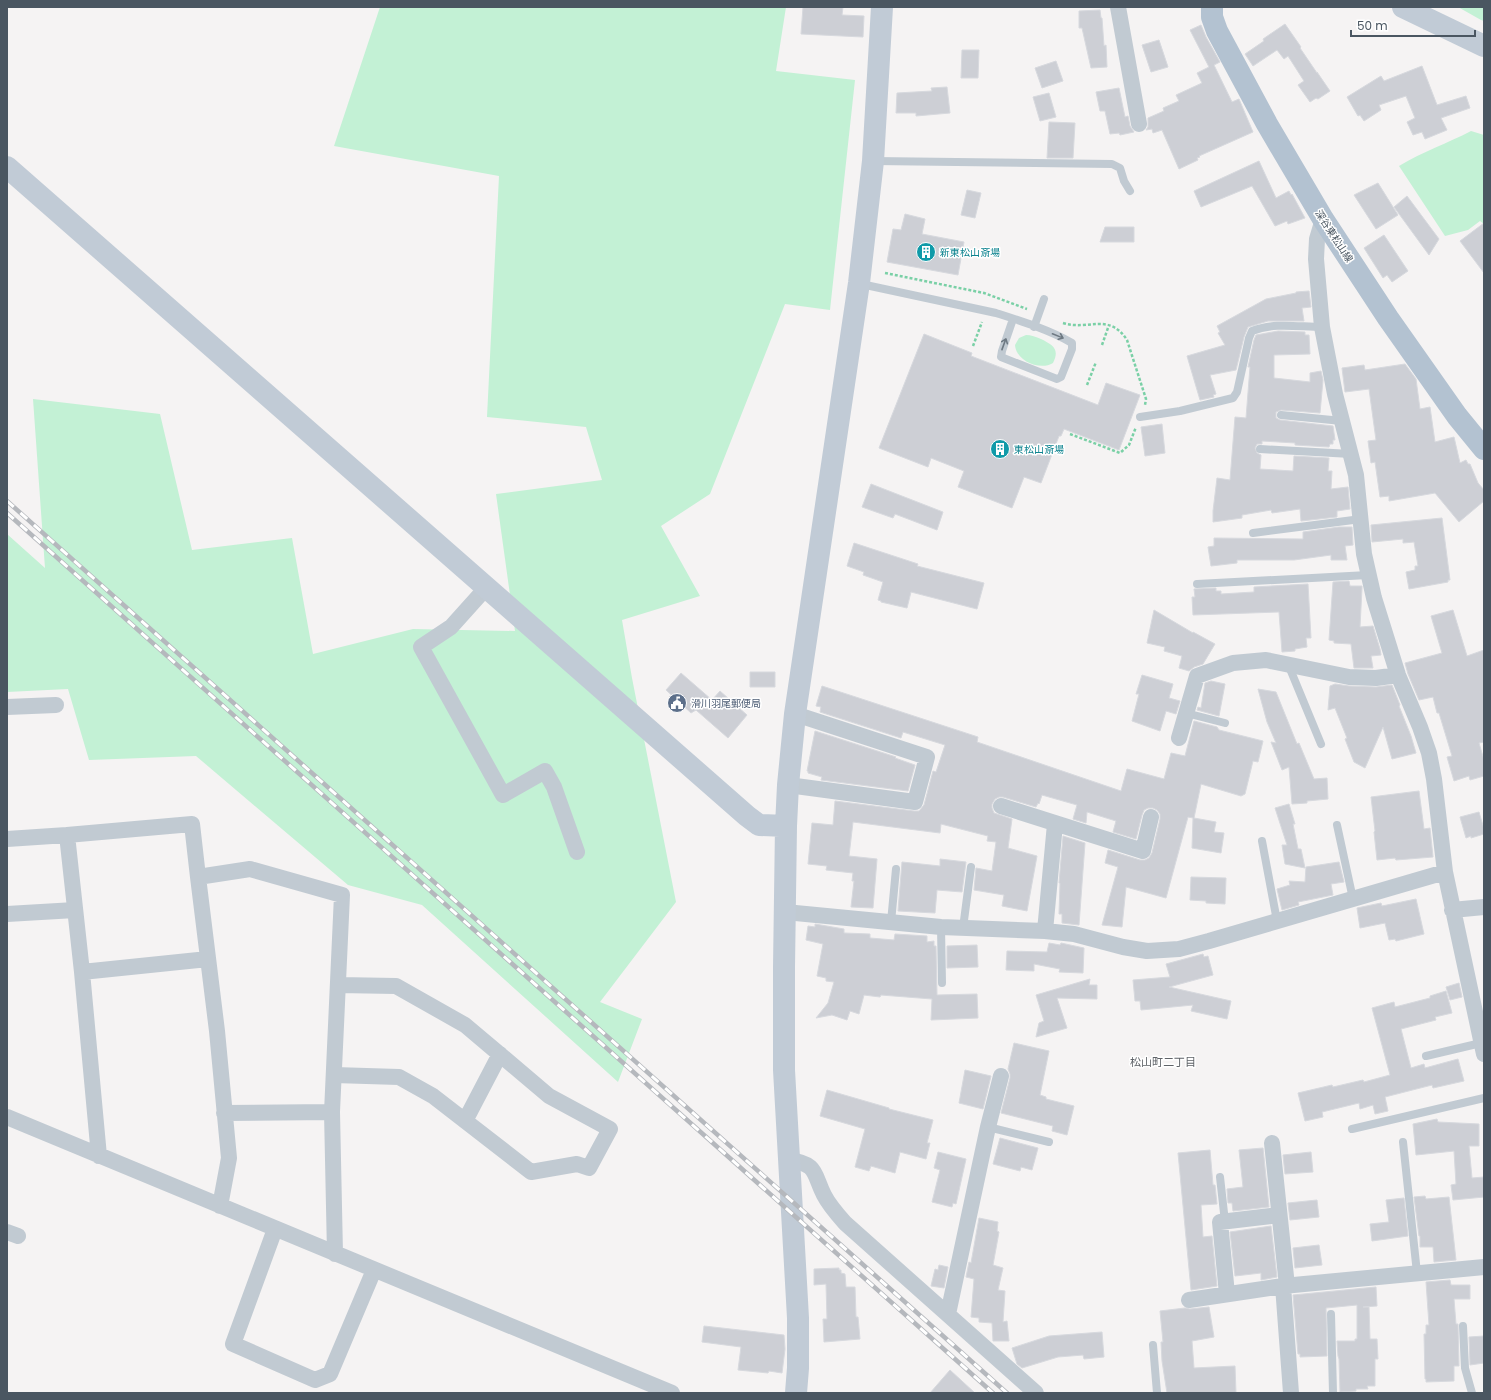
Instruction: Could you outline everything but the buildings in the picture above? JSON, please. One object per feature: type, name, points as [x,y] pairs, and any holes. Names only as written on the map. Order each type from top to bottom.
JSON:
[{"type":"main road","name":"深谷東松山線","points":[[1212,7],[1212,17],[1217,31],[1267,124],[1323,219],[1396,330],[1457,416],[1484,449]]},
{"type":"street","points":[[796,1393],[798,1368],[798,1318],[784,1070],[786,826],[788,785],[795,714],[859,283],[873,160],[882,7]]},
{"type":"street","points":[[1118,7],[1139,124]]},
{"type":"street","points":[[1403,7],[1484,46]]},
{"type":"street","points":[[7,167],[747,816],[760,825],[786,826]]},
{"type":"street","points":[[1323,219],[1317,239],[1316,259],[1322,327],[1335,394],[1356,475],[1364,554],[1368,575],[1398,675],[1420,727],[1429,753],[1434,778],[1444,872],[1483,1049]]},
{"type":"street","points":[[486,588],[452,627],[421,647],[503,795],[545,771],[554,787],[577,852]]},
{"type":"street","points":[[1179,738],[1197,676],[1233,663],[1266,660],[1349,677],[1376,678],[1398,675]]},
{"type":"street","points":[[7,707],[56,705]]},
{"type":"street","points":[[788,785],[915,802],[927,757],[795,714]]},
{"type":"street","points":[[1001,806],[1143,851],[1151,817]]},
{"type":"street","points":[[7,838],[67,835],[192,824],[217,1031],[228,1158],[220,1206]]},
{"type":"street","points":[[1045,931],[1055,824]]},
{"type":"street","points":[[67,835],[100,1156]]},
{"type":"street","points":[[198,877],[250,869],[342,895],[332,1112],[335,1254]]},
{"type":"street","points":[[785,912],[963,928],[1045,931],[1074,934],[1123,947],[1147,951],[1179,949],[1444,872]]},
{"type":"street","points":[[1452,910],[1484,908]]},
{"type":"street","points":[[7,914],[75,910]]},
{"type":"street","points":[[82,972],[208,959]]},
{"type":"street","points":[[334,1075],[399,1076],[433,1096],[531,1172],[577,1164],[589,1168],[610,1129],[549,1096],[465,1025],[396,986],[338,985]]},
{"type":"street","points":[[465,1121],[500,1054]]},
{"type":"street","points":[[948,1314],[988,1127],[1001,1076]]},
{"type":"street","points":[[224,1113],[332,1112]]},
{"type":"street","points":[[7,1117],[672,1393]]},
{"type":"street","points":[[1272,1143],[1285,1286],[1291,1393]]},
{"type":"street","points":[[789,1160],[806,1164],[812,1168],[823,1193],[845,1223],[1036,1393]]},
{"type":"street","points":[[1227,1294],[1220,1222],[1279,1215]]},
{"type":"street","points":[[275,1229],[233,1344],[316,1380],[330,1374],[374,1270]]},
{"type":"street","points":[[1189,1300],[1285,1286],[1484,1267]]},
{"type":"lane","points":[[873,160],[1112,164],[1120,168],[1124,181],[1130,191]]},
{"type":"lane","points":[[859,283],[996,313],[1014,319],[1022,322],[1072,343],[1072,349],[1061,377],[1057,379],[1001,357],[1014,319]]},
{"type":"lane","points":[[1034,327],[1044,299]]},
{"type":"lane","points":[[1140,417],[1180,411],[1233,398],[1237,392],[1249,338],[1252,331],[1274,326],[1322,327]]},
{"type":"lane","points":[[1281,414],[1342,421]]},
{"type":"lane","points":[[1260,449],[1351,454]]},
{"type":"lane","points":[[1252,533],[1361,519]]},
{"type":"lane","points":[[1197,584],[1368,575]]},
{"type":"lane","points":[[1288,664],[1321,744]]},
{"type":"lane","points":[[1186,713],[1225,723]]},
{"type":"lane","points":[[1338,825],[1353,899]]},
{"type":"lane","points":[[1262,841],[1277,921]]},
{"type":"lane","points":[[963,928],[971,867]]},
{"type":"lane","points":[[891,922],[896,869]]},
{"type":"lane","points":[[941,926],[942,983]]},
{"type":"lane","points":[[1426,1056],[1483,1049]]},
{"type":"lane","points":[[1352,1129],[1484,1098]]},
{"type":"lane","points":[[988,1127],[1049,1142]]},
{"type":"lane","points":[[1403,1142],[1417,1273]]},
{"type":"lane","points":[[1220,1177],[1225,1222]]},
{"type":"lane","points":[[1330,1314],[1333,1393]]},
{"type":"lane","points":[[1463,1326],[1465,1368],[1472,1393]]},
{"type":"lane","points":[[1153,1345],[1157,1393]]},
{"type":"path","points":[[885,273],[984,292],[1032,310]]},
{"type":"path","points":[[973,346],[983,319]]},
{"type":"path","points":[[1062,323],[1080,326],[1103,323],[1123,333],[1127,340],[1146,399],[1146,405],[1129,445],[1120,453],[1070,434]]},
{"type":"path","points":[[1102,345],[1109,325]]},
{"type":"path","points":[[1087,385],[1096,362]]},
{"type":"green space","points":[[380,7],[786,7],[776,71],[855,80],[830,310],[785,304],[710,494],[661,526],[700,596],[622,620],[676,902],[600,1002],[642,1019],[618,1082],[422,905],[348,885],[196,756],[89,760],[68,689],[7,692],[7,534],[45,568],[33,399],[160,414],[192,550],[292,538],[313,654],[413,629],[515,631],[496,494],[602,480],[586,427],[487,417],[499,176],[334,146]]},
{"type":"green space","points":[[1458,7],[1484,7],[1484,21],[1481,20]]},
{"type":"green space","points":[[1471,131],[1484,135],[1484,224],[1480,221],[1468,230],[1445,236],[1399,166]]},
{"type":"green space","points":[[1026,335],[1041,339],[1049,343],[1054,348],[1056,354],[1053,363],[1042,366],[1036,365],[1024,360],[1020,356],[1016,351],[1015,345],[1019,338]]},
{"type":"railway","points":[[7,501],[1007,1393]]},
{"type":"railway","points":[[7,513],[993,1393]]},
{"type":"place","name":"新東松山斎場","points":[[926,252]]},
{"type":"place","name":"東松山斎場","points":[[1000,449]]},
{"type":"place","name":"滑川羽尾郵便局","points":[[677,703]]},
{"type":"district","name":"松山町二丁目","points":[[1163,1062]]}]
